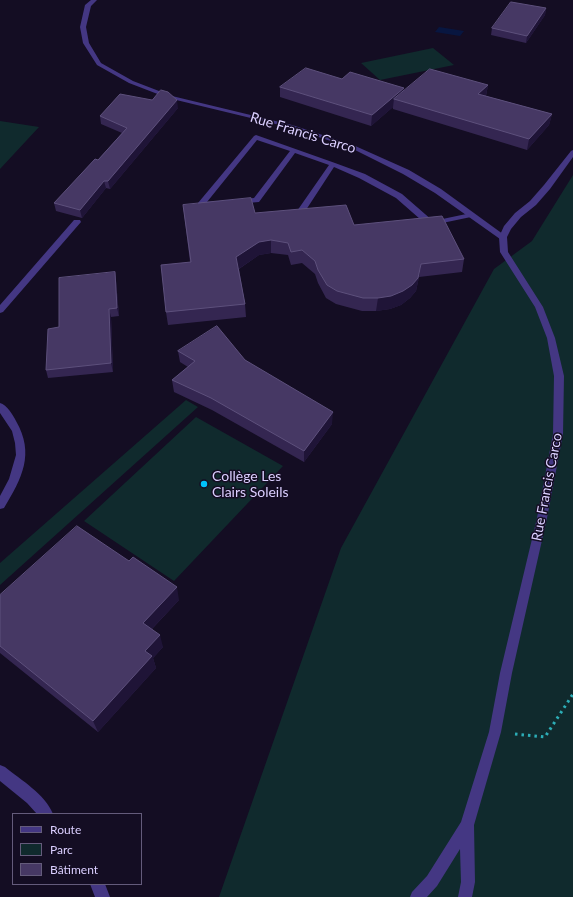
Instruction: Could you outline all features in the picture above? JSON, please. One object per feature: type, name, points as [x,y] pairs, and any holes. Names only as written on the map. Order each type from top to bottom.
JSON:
[{"type":"street","name":"Rue Francis Carco","points":[[94,0],[88,5],[83,27],[86,43],[99,64],[132,82],[170,97],[290,126],[351,146],[406,172],[438,191],[503,237],[504,252],[539,307],[551,338],[559,376],[558,434],[542,518],[506,673],[495,732],[467,825],[432,881],[418,897]]},
{"type":"street","points":[[294,150],[256,200],[201,205],[256,137],[294,150],[333,164],[362,176],[399,196],[431,224],[471,215]]},
{"type":"street","points":[[503,237],[507,228],[518,215],[547,187],[573,152]]},
{"type":"street","points":[[301,210],[333,164]]},
{"type":"street","points":[[0,310],[78,222]]},
{"type":"street","points":[[0,406],[8,415],[18,432],[22,455],[13,484],[0,504]]},
{"type":"street","points":[[0,772],[32,798],[45,813]]},
{"type":"street","name":"Rue Francis Carco","points":[[465,897],[468,882],[467,825]]},
{"type":"street","points":[[97,885],[103,897]]},
{"type":"path","points":[[495,732],[545,737],[573,694]]},
{"type":"green space","points":[[433,48],[454,65],[380,80],[361,63]]},
{"type":"green space","points":[[0,121],[39,127],[0,169]]},
{"type":"green space","points":[[573,175],[573,897],[219,897],[341,548],[494,269],[532,241]]},
{"type":"green space","points":[[186,400],[198,407],[0,585],[0,563]]},
{"type":"green space","points":[[196,417],[283,466],[174,581],[84,521]]},
{"type":"water","points":[[439,27],[464,31],[460,36],[435,32]]},
{"type":"building","points":[[511,2],[546,8],[527,36],[492,28]]},
{"type":"building","points":[[306,68],[342,79],[350,72],[404,88],[372,115],[280,87]]},
{"type":"building","points":[[430,69],[488,85],[478,94],[552,114],[529,139],[394,99]]},
{"type":"building","points":[[161,90],[168,92],[177,100],[108,181],[104,181],[80,210],[54,203],[95,159],[98,160],[127,128],[100,116],[120,94],[152,100]]},
{"type":"building","points":[[251,198],[255,213],[346,205],[354,225],[442,216],[464,259],[421,264],[418,278],[412,285],[403,291],[391,296],[363,298],[337,291],[327,285],[318,270],[315,261],[302,250],[291,252],[288,243],[271,240],[259,242],[236,257],[245,304],[166,312],[161,265],[191,262],[183,205]]},
{"type":"building","points":[[115,272],[117,308],[109,309],[111,363],[46,370],[48,329],[59,327],[59,278]]},
{"type":"building","points":[[217,326],[245,360],[333,412],[304,451],[211,398],[172,380],[195,361],[178,351]]},
{"type":"building","points":[[77,526],[129,561],[133,557],[177,587],[143,623],[160,635],[145,651],[152,656],[93,721],[0,646],[0,595]]},
{"type":"place","name":"Collège Les Clairs Soleils","points":[[204,484]]}]
